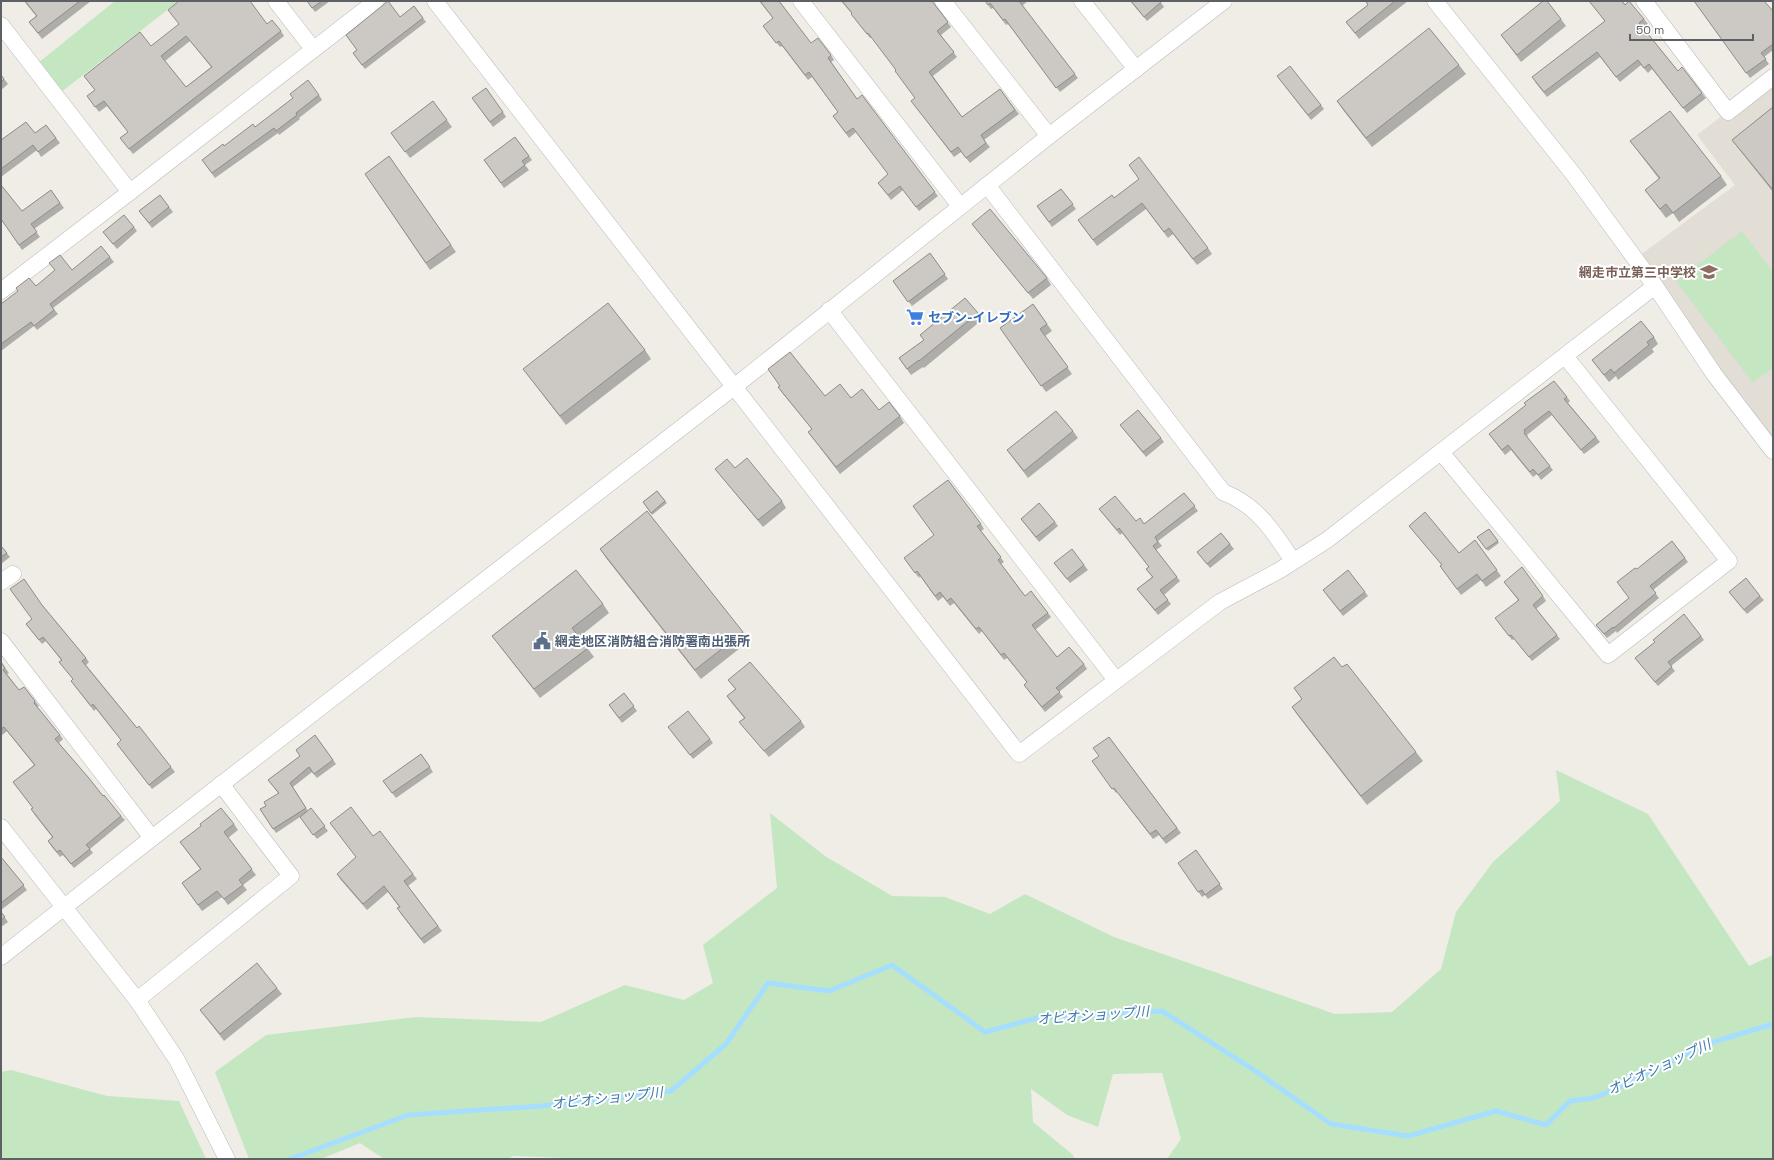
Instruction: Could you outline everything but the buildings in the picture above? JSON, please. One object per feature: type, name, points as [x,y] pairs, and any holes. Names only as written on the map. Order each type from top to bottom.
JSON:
[{"type":"street","points":[[276,1],[313,49]]},
{"type":"street","points":[[3,286],[130,192],[376,1]]},
{"type":"street","points":[[435,1],[1019,754],[1220,602],[1327,540],[1655,286]]},
{"type":"street","points":[[801,1],[960,206]]},
{"type":"street","points":[[943,1],[1049,136]]},
{"type":"street","points":[[1082,1],[1136,69]]},
{"type":"street","points":[[1,957],[221,784],[734,387],[960,206],[1224,1]]},
{"type":"street","points":[[1434,1],[1574,174],[1655,286],[1714,374],[1773,451]]},
{"type":"street","points":[[1644,1],[1728,112],[1773,77]]},
{"type":"street","points":[[1,25],[6,42],[130,192]]},
{"type":"street","points":[[987,185],[1223,492],[1241,500],[1255,512],[1275,532],[1293,561]]},
{"type":"street","points":[[829,310],[1116,680]]},
{"type":"street","points":[[1441,452],[1608,655],[1729,561],[1565,356]]},
{"type":"street","points":[[1,641],[152,838]]},
{"type":"street","points":[[137,1000],[292,876],[221,784]]},
{"type":"street","points":[[1,827],[137,1000],[177,1060],[227,1159]]},
{"type":"shaded area","name":"網走市立第三中学校","points":[[1773,77],[1773,451],[1635,259],[1735,185],[1697,135]]},
{"type":"green space","points":[[115,1],[179,1],[56,96],[33,67]]},
{"type":"green space","points":[[1742,231],[1773,272],[1773,368],[1753,383],[1676,281]]},
{"type":"green space","points":[[1556,770],[1648,814],[1749,966],[1773,955],[1773,1159],[1167,1159],[1181,1139],[1162,1073],[1113,1074],[1098,1127],[1067,1115],[1031,1089],[1033,1122],[1073,1155],[1074,1159],[596,1159],[513,1156],[508,1159],[384,1159],[360,1143],[321,1159],[249,1159],[215,1072],[266,1035],[416,1017],[541,1022],[625,985],[684,1000],[713,983],[703,945],[777,888],[770,813],[825,856],[892,896],[945,897],[990,914],[1025,894],[1114,937],[1335,1014],[1392,1012],[1441,969],[1456,912],[1493,862],[1560,801]]},
{"type":"green space","points":[[11,1070],[107,1096],[179,1101],[206,1159],[1,1159],[1,1072]]},
{"type":"waterway","name":"オビオショップ川","points":[[290,1159],[408,1115],[541,1106],[671,1091],[726,1044],[768,983],[829,991],[892,965],[985,1032],[1041,1017],[1162,1011],[1254,1070],[1331,1124],[1408,1136],[1496,1111],[1546,1125],[1570,1101],[1593,1098],[1710,1043],[1773,1024]]},
{"type":"place","name":"網走市立第三中学校","points":[[1709,272]]},
{"type":"place","name":"セブン-イレブン","points":[[915,317]]},
{"type":"place","name":"網走地区消防組合消防署南出張所","points":[[542,641]]}]
